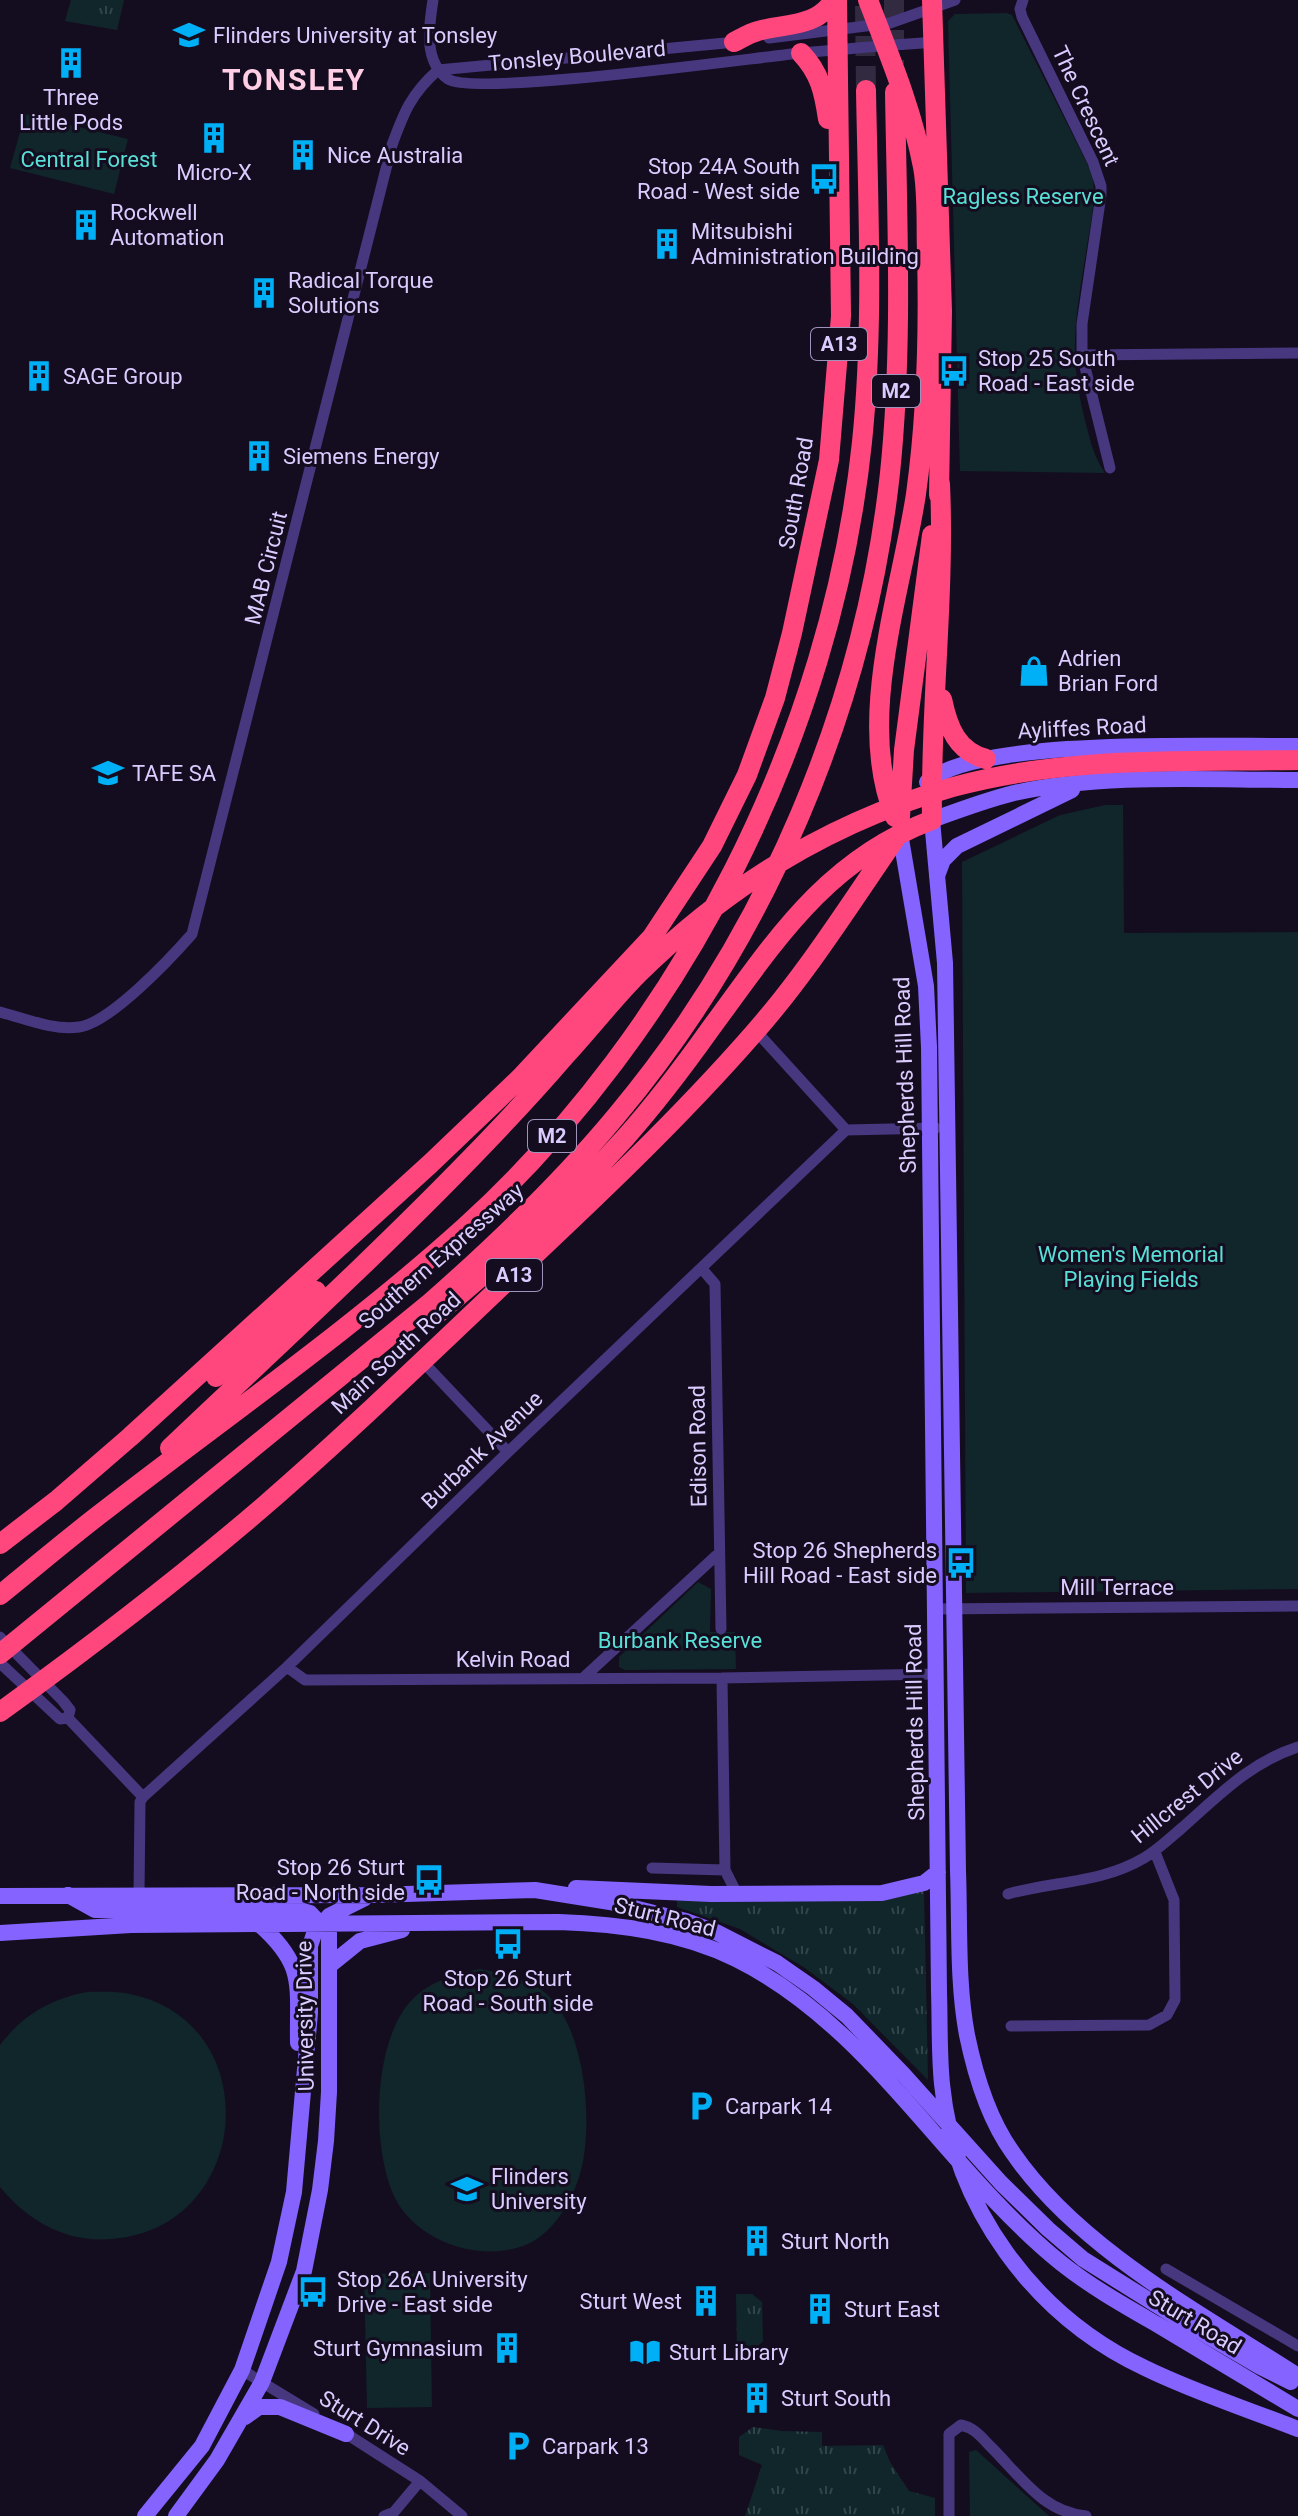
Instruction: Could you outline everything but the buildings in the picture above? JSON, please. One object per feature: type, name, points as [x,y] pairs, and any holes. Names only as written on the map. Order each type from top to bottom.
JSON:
[{"type":"highway","name":"South Road","points":[[56,1501],[430,1164],[520,1078],[638,954],[672,910],[732,808],[760,743],[792,633],[829,460],[841,316],[842,40],[836,0]]},
{"type":"highway","points":[[734,42],[756,31],[795,26],[810,20],[823,14],[836,0]]},
{"type":"highway","points":[[868,0],[877,25],[893,45],[918,144],[924,177],[926,223],[926,386],[916,494],[886,658],[880,709],[885,784],[900,830]]},
{"type":"highway","points":[[145,1534],[427,1323],[524,1241],[594,1171],[642,1117],[806,904],[850,864],[900,830],[932,820],[931,779],[942,573],[942,311],[932,4]]},
{"type":"highway","points":[[801,53],[816,72],[826,95],[830,123],[840,140]]},
{"type":"highway","name":"Southern Expressway","points":[[0,1595],[106,1509],[230,1417],[403,1281],[494,1198],[562,1126],[613,1061],[670,978],[726,885],[773,789],[800,719],[844,558],[862,443],[868,363],[866,90]]},
{"type":"highway","name":"Southern Expressway","points":[[3,1663],[145,1534],[430,1303],[527,1214],[583,1155],[650,1074],[686,1024],[732,949],[790,836],[815,775],[860,637],[880,543],[896,397],[898,238],[895,92]]},
{"type":"highway","points":[[726,885],[792,677],[817,562],[829,486],[829,460]]},
{"type":"highway","points":[[900,830],[911,690],[940,484]]},
{"type":"highway","points":[[937,672],[946,716],[954,737],[964,750],[986,759]]},
{"type":"highway","points":[[106,1509],[416,1213],[567,1055],[636,976],[697,920],[770,868],[812,843],[857,822],[950,788],[1034,770],[1096,762],[1298,760]]},
{"type":"highway","name":"Main South Road","points":[[0,1712],[70,1663],[261,1509],[423,1362],[641,1153],[756,1031],[797,979],[900,830]]},
{"type":"highway","points":[[56,1501],[140,1440],[394,1223],[416,1213]]},
{"type":"highway","name":"A13","points":[[0,1544],[56,1501]]},
{"type":"main road","name":"Ayliffes Road","points":[[900,830],[912,799],[931,779],[958,766],[986,759],[1078,749],[1298,746]]},
{"type":"main road","points":[[932,820],[1016,793],[1088,783],[1298,780]]},
{"type":"main road","points":[[937,878],[943,860],[957,846],[1088,783]]},
{"type":"main road","name":"Shepherds Hill Road","points":[[932,820],[945,963],[940,1128],[935,1609],[942,2085],[958,2163],[987,2223],[1023,2276],[1074,2325],[1146,2369],[1298,2429]]},
{"type":"main road","name":"Shepherds Hill Road","points":[[900,830],[926,986],[940,1128],[963,2013],[972,2056],[985,2098],[1011,2151],[1039,2188],[1072,2222],[1170,2294],[1298,2376]]},
{"type":"main road","points":[[535,1890],[882,1893],[924,1883],[938,1872]]},
{"type":"main road","name":"Sturt Road","points":[[0,1896],[374,1895],[535,1890],[585,1897],[686,1921],[741,1943],[777,1963],[847,2016],[990,2197],[1062,2264],[1113,2299],[1298,2409]]},
{"type":"main road","points":[[67,1895],[95,1910],[295,1909],[310,1913],[322,1923],[329,1916],[374,1895]]},
{"type":"main road","points":[[258,1923],[285,1949],[297,1979],[299,2081],[303,2091]]},
{"type":"main road","name":"University Drive","points":[[145,2516],[202,2446],[242,2370],[279,2262],[294,2192],[310,2013],[310,1946],[322,1923],[329,1933],[329,2092],[320,2190],[304,2271],[262,2382],[217,2460],[176,2516]]},
{"type":"main road","name":"Sturt Road","points":[[0,1933],[131,1925],[603,1923],[685,1940],[735,1958],[790,1991],[897,2080],[1048,2229],[1112,2279],[1259,2366],[1298,2385]]},
{"type":"main road","points":[[329,1966],[360,1941],[423,1924]]},
{"type":"main road","points":[[239,2422],[259,2407],[280,2407],[346,2434]]},
{"type":"street","points":[[433,0],[429,42],[438,70]]},
{"type":"street","name":"Tonsley Boulevard","points":[[438,70],[451,82],[473,85],[563,79],[801,53],[877,25],[903,19],[932,4],[955,0]]},
{"type":"street","name":"The Crescent","points":[[1023,0],[1020,8],[1022,17],[1093,162],[1101,186],[1082,324],[1082,355],[1110,468]]},
{"type":"street","name":"Tonsley Boulevard","points":[[438,70],[734,42],[842,40],[893,45],[935,42]]},
{"type":"street","name":"MAB Circuit","points":[[0,1012],[78,1028],[100,1021],[172,957],[192,934],[392,145],[406,106],[438,70]]},
{"type":"street","points":[[1082,355],[1298,353]]},
{"type":"street","points":[[756,1031],[846,1130],[940,1128]]},
{"type":"street","name":"Burbank Avenue","points":[[143,1797],[287,1667],[846,1130]]},
{"type":"street","name":"Edison Road","points":[[702,1269],[715,1284],[721,1629]]},
{"type":"street","points":[[423,1362],[508,1452]]},
{"type":"street","points":[[582,1679],[719,1553]]},
{"type":"street","name":"Mill Terrace","points":[[935,1609],[1298,1606]]},
{"type":"street","points":[[0,1637],[23,1661],[36,1686],[60,1719],[68,1718]]},
{"type":"street","points":[[3,1663],[70,1710],[68,1718]]},
{"type":"street","name":"Kelvin Road","points":[[287,1667],[305,1680],[936,1674]]},
{"type":"street","points":[[722,1678],[725,1870],[737,1894]]},
{"type":"street","points":[[68,1718],[143,1797],[140,1802],[139,1894]]},
{"type":"street","name":"Hillcrest Drive","points":[[1008,1894],[1040,1885],[1103,1877],[1155,1852],[1250,1768],[1273,1755],[1298,1747]]},
{"type":"street","points":[[1011,2026],[1149,2025],[1167,2015],[1175,2000],[1174,1900],[1155,1852]]},
{"type":"street","points":[[652,1868],[725,1870]]},
{"type":"street","points":[[1166,2269],[1298,2346]]},
{"type":"street","name":"Sturt Drive","points":[[242,2370],[420,2481],[462,2516]]},
{"type":"street","points":[[949,2516],[949,2434],[961,2425],[978,2433],[1048,2505],[1068,2514],[1086,2516]]},
{"type":"street","points":[[384,2516],[394,2512],[420,2481]]},
{"type":"green space","points":[[71,0],[124,0],[117,30],[65,21]]},
{"type":"green space","name":"Ragless Reserve","points":[[955,14],[1012,15],[1092,173],[1093,203],[1077,315],[1075,352],[1079,393],[1088,431],[1094,453],[1105,473],[960,471],[948,21]]},
{"type":"green space","name":"Central Forest","points":[[25,114],[128,139],[114,194],[10,168]]},
{"type":"green space","name":"Women's Memorial Playing Fields","points":[[1105,805],[1123,805],[1124,933],[1298,932],[1298,1589],[966,1593],[962,862],[1060,815]]},
{"type":"green space","name":"Burbank Reserve","points":[[698,1582],[711,1589],[710,1632],[735,1632],[736,1669],[625,1670],[619,1667],[619,1657]]},
{"type":"green space","points":[[924,1890],[928,2080],[853,2004],[805,1968],[740,1929],[677,1907],[677,1895]]},
{"type":"green space","points":[[480,1969],[524,1981],[537,1987],[553,2001],[566,2020],[575,2043],[585,2096],[582,2166],[562,2214],[534,2241],[506,2250],[470,2250],[452,2245],[419,2227],[406,2215],[388,2179],[379,2127],[382,2071],[397,2021],[410,2002],[425,1989],[451,1976]]},
{"type":"green space","points":[[87,1992],[130,1994],[175,2012],[205,2043],[222,2081],[226,2123],[216,2164],[193,2200],[158,2227],[111,2239],[79,2237],[49,2227],[23,2210],[0,2187],[0,2045],[18,2025],[38,2010]]},
{"type":"green space","points":[[430,2273],[432,2407],[367,2408],[364,2274]]},
{"type":"green space","points":[[736,2294],[752,2294],[762,2302],[763,2341],[755,2349],[737,2349]]},
{"type":"green space","points":[[753,2427],[822,2432],[822,2446],[883,2445],[909,2491],[935,2498],[935,2516],[745,2516],[762,2465],[739,2455],[739,2437]]},
{"type":"green space","points":[[976,2450],[1049,2516],[970,2516],[969,2452]]},
{"type":"tunnel","points":[[894,0],[894,64]]},
{"type":"tunnel","points":[[865,6],[866,90]]},
{"type":"place","name":"Flinders University at Tonsley","points":[[189,35]]},
{"type":"place","name":"Three Little Pods","points":[[71,63]]},
{"type":"place","name":"Micro-X","points":[[214,138]]},
{"type":"place","name":"Nice Australia","points":[[303,155]]},
{"type":"place","name":"Stop 24A South Road - West side","points":[[824,179]]},
{"type":"place","name":"Rockwell Automation","points":[[86,225]]},
{"type":"place","name":"Mitsubishi Administration Building","points":[[667,244]]},
{"type":"place","name":"Radical Torque Solutions","points":[[264,293]]},
{"type":"place","name":"Stop 25 South Road - East side","points":[[954,371]]},
{"type":"place","name":"SAGE Group","points":[[39,376]]},
{"type":"place","name":"Siemens Energy","points":[[259,456]]},
{"type":"place","name":"Adrien Brian Ford","points":[[1034,671]]},
{"type":"place","name":"TAFE SA","points":[[108,773]]},
{"type":"place","name":"Stop 26 Shepherds Hill Road - East side","points":[[961,1563]]},
{"type":"place","name":"Stop 26 Sturt Road - North side","points":[[429,1880]]},
{"type":"place","name":"Stop 26 Sturt Road - South side","points":[[508,1944]]},
{"type":"place","name":"Carpark 14","points":[[701,2106]]},
{"type":"place","name":"Flinders University","points":[[467,2189]]},
{"type":"place","name":"Sturt North","points":[[757,2241]]},
{"type":"place","name":"Stop 26A University Drive - East side","points":[[313,2292]]},
{"type":"place","name":"Sturt West","points":[[706,2301]]},
{"type":"place","name":"Sturt East","points":[[820,2309]]},
{"type":"place","name":"Sturt Gymnasium","points":[[507,2348]]},
{"type":"place","name":"Sturt Library","points":[[645,2352]]},
{"type":"place","name":"Sturt South","points":[[757,2398]]},
{"type":"place","name":"Carpark 13","points":[[518,2446]]},
{"type":"district","name":"TONSLEY","points":[[294,79]]}]
